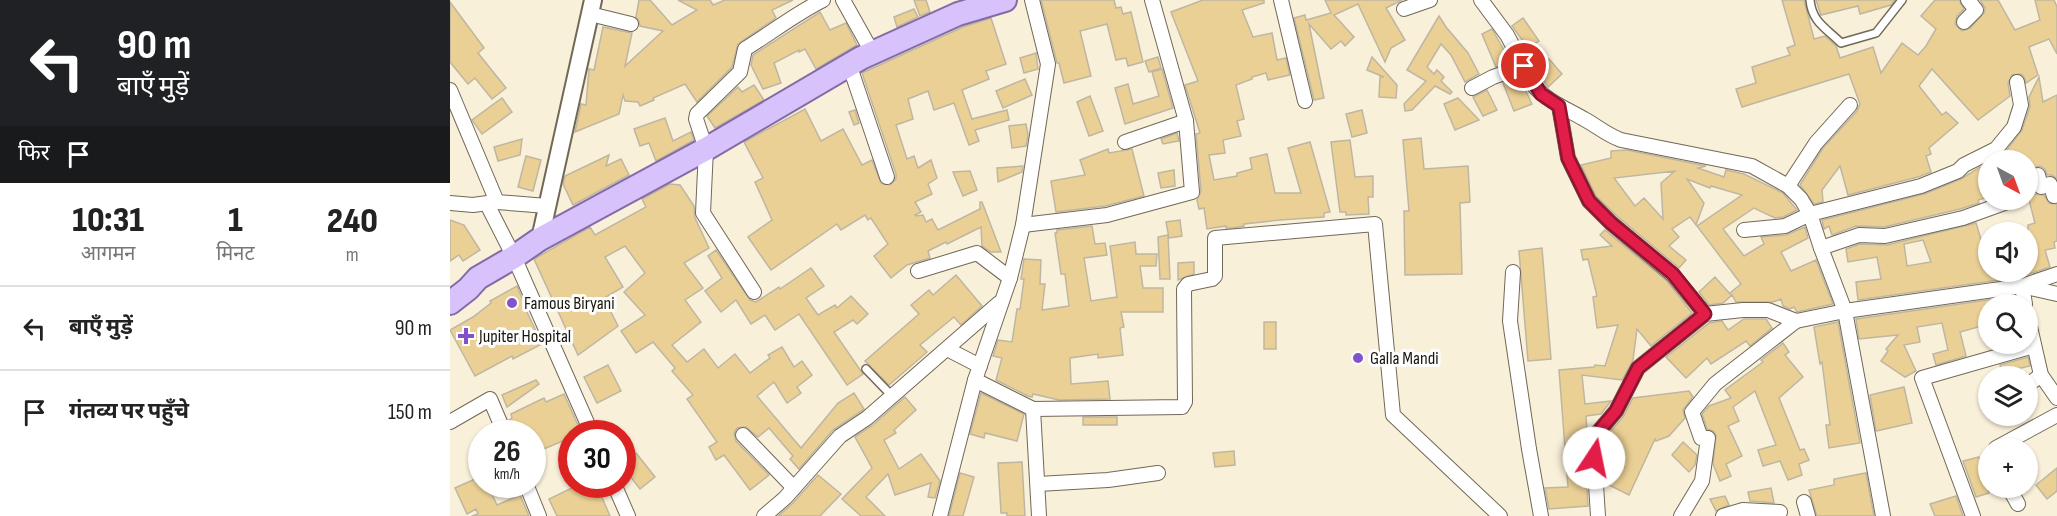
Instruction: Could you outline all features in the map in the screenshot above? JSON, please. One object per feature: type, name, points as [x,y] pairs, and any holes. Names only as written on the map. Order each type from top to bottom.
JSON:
[{"type":"main road","points":[[450,303],[468,290],[478,278],[540,239],[706,149],[849,64],[957,7],[1005,0]]},
{"type":"main road","points":[[450,287],[464,279],[478,278]]},
{"type":"street","points":[[754,292],[703,213],[706,149],[697,123],[697,114],[740,72],[745,49],[800,12],[823,0]]},
{"type":"street","points":[[843,0],[872,52]]},
{"type":"street","points":[[940,516],[975,380],[1010,278],[1023,225],[1048,64],[1032,0]]},
{"type":"street","points":[[1023,225],[1107,215],[1192,192],[1186,121],[1152,0]]},
{"type":"street","points":[[1281,0],[1305,101]]},
{"type":"street","points":[[1404,9],[1430,0]]},
{"type":"street","points":[[1479,0],[1496,18],[1541,94],[1559,106],[1586,120],[1607,135],[1622,140],[1752,166],[1788,186],[1801,199],[1810,214],[1845,311],[1883,516]]},
{"type":"street","points":[[1964,22],[1976,10],[1968,0]]},
{"type":"street","points":[[540,239],[592,7],[632,24]]},
{"type":"street","points":[[849,64],[887,177]]},
{"type":"street","points":[[1472,88],[1493,77],[1524,66]]},
{"type":"street","points":[[1744,230],[1785,226],[1810,214],[1928,184],[1958,171],[1966,164],[1996,149],[2007,138],[2018,120],[2021,105],[2017,82]]},
{"type":"street","points":[[450,90],[514,257],[586,420]]},
{"type":"street","points":[[1788,186],[1816,143],[1850,105]]},
{"type":"street","points":[[1559,106],[1568,158],[1589,201],[1611,223],[1673,274],[1705,314]]},
{"type":"street","points":[[1125,142],[1186,121]]},
{"type":"street","points":[[2038,175],[2041,187],[2050,184],[2054,196],[2057,195]]},
{"type":"street","points":[[450,203],[547,206]]},
{"type":"street","points":[[1821,248],[1859,235],[1885,236],[1963,218],[1985,210]]},
{"type":"street","points":[[975,380],[1034,409],[1182,406],[1185,402],[1184,289],[1188,284],[1212,279],[1215,276],[1215,238],[1375,224],[1393,415],[1500,516]]},
{"type":"street","points":[[918,272],[977,253],[1010,278]]},
{"type":"street","points":[[1513,272],[1510,321],[1528,449],[1541,516]]},
{"type":"street","points":[[1681,516],[1702,481],[1708,438],[1701,438],[1692,412],[1715,384],[1796,321],[1845,311],[2022,286],[2057,274]]},
{"type":"street","points":[[2022,286],[2057,294]]},
{"type":"street","points":[[2022,286],[2023,294]]},
{"type":"street","points":[[764,516],[794,488],[840,436],[867,418],[1001,302]]},
{"type":"street","points":[[1598,516],[1593,438],[1616,411],[1638,368],[1705,314],[1768,310],[1796,321]]},
{"type":"street","points":[[947,348],[980,366]]},
{"type":"street","points":[[1973,516],[1922,378],[2006,354]]},
{"type":"street","points":[[2036,354],[2041,375],[2057,398]]},
{"type":"street","points":[[450,422],[490,399],[499,420]]},
{"type":"street","points":[[1034,409],[1039,516]]},
{"type":"street","points":[[2015,438],[2057,416]]},
{"type":"street","points":[[743,435],[794,488]]},
{"type":"street","points":[[1038,484],[1108,480],[1158,474]]},
{"type":"street","points":[[532,498],[539,516]]},
{"type":"street","points":[[621,498],[628,516]]},
{"type":"street","points":[[2015,498],[2018,504]]},
{"type":"street","points":[[1804,502],[1808,516]]},
{"type":"street","points":[[1723,516],[1743,510],[1780,512]]},
{"type":"lane","points":[[1810,0],[1811,11],[1817,22],[1827,28],[1841,43],[1876,33],[1902,0]]},
{"type":"lane","points":[[866,369],[892,396]]},
{"type":"building","points":[[639,0],[650,0],[672,25],[697,10],[678,0],[710,0],[713,5],[725,0],[793,0],[772,10],[776,18],[738,44],[732,67],[697,102],[685,84],[640,106],[638,102],[625,101],[623,95],[619,114],[575,132],[581,104],[586,105],[589,69],[594,70],[603,27],[632,33],[625,66],[663,31],[640,26],[636,17]]},
{"type":"building","points":[[914,0],[926,0],[930,12],[920,16]]},
{"type":"building","points":[[1041,0],[1114,0],[1116,8],[1121,7],[1123,14],[1131,12],[1143,62],[1128,66],[1126,58],[1116,60],[1107,24],[1080,31],[1091,76],[1064,83]]},
{"type":"building","points":[[1203,0],[1264,0],[1264,3],[1242,10],[1253,37],[1272,33],[1277,60],[1286,58],[1290,75],[1268,80],[1266,73],[1236,85],[1244,119],[1237,121],[1241,136],[1223,140],[1225,153],[1209,155],[1214,180],[1237,176],[1237,173],[1252,169],[1250,158],[1267,154],[1275,193],[1301,193],[1288,148],[1310,142],[1330,212],[1324,213],[1324,217],[1207,229],[1204,208],[1199,209],[1197,200],[1201,191],[1196,134],[1200,133],[1185,85],[1198,81],[1171,12]]},
{"type":"building","points":[[1325,0],[1402,0],[1386,8],[1405,40],[1391,48],[1385,62],[1358,4],[1334,15],[1354,37],[1345,46],[1341,41],[1331,49],[1309,24],[1324,98],[1314,100],[1294,18],[1305,15],[1306,20],[1331,13]]},
{"type":"building","points":[[1782,0],[1804,0],[1814,39],[1825,36],[1836,46],[1840,58],[1873,47],[1881,73],[1902,43],[1918,55],[1926,46],[1936,29],[1921,16],[1935,0],[1959,0],[1964,9],[1957,16],[1955,24],[1962,31],[1970,28],[1984,13],[1985,8],[1980,0],[1998,0],[2015,30],[2040,20],[2035,0],[2054,0],[2057,7],[2057,54],[2049,39],[2029,47],[2038,75],[2026,83],[2021,74],[2012,75],[2008,83],[2010,96],[1978,120],[1932,69],[1919,86],[1942,115],[1946,112],[1958,123],[1929,148],[1931,154],[1926,156],[1931,172],[1848,195],[1840,166],[1822,190],[1823,202],[1814,204],[1800,185],[1823,148],[1857,111],[1860,104],[1849,74],[1742,107],[1736,89],[1756,83],[1752,67],[1790,55],[1787,48],[1795,45]]},
{"type":"building","points":[[1816,0],[1895,0],[1891,5],[1860,14],[1858,6],[1821,15]]},
{"type":"building","points":[[450,2],[484,48],[478,53],[506,88],[492,99],[475,78],[468,84],[450,62]]},
{"type":"building","points":[[914,9],[918,17],[897,27],[894,17]]},
{"type":"building","points":[[820,12],[830,30],[846,23],[857,45],[816,69],[805,49],[799,52],[799,50],[774,63],[781,83],[763,89],[751,65],[753,55]]},
{"type":"building","points":[[1439,16],[1468,53],[1479,74],[1465,82],[1451,55],[1441,44],[1427,67],[1434,74],[1437,70],[1444,77],[1441,81],[1452,92],[1450,94],[1435,86],[1412,110],[1405,111],[1404,104],[1426,81],[1407,70]]},
{"type":"building","points":[[991,18],[1006,64],[986,71],[989,79],[962,90],[972,119],[1007,110],[1009,120],[975,130],[979,141],[969,145],[954,103],[934,110],[928,91],[908,99],[913,119],[896,125],[907,159],[914,156],[918,168],[931,160],[937,178],[928,184],[932,194],[915,202],[921,212],[915,215],[923,215],[926,222],[932,219],[938,230],[980,209],[980,202],[982,202],[1001,252],[991,252],[982,246],[981,227],[928,251],[930,258],[907,265],[891,278],[874,256],[888,244],[871,218],[868,220],[865,215],[841,230],[837,224],[771,270],[748,237],[772,220],[755,182],[763,178],[744,142],[805,109],[821,141],[843,129],[862,165],[872,160],[881,183],[890,185],[896,179],[896,174],[862,73],[963,27]]},
{"type":"building","points":[[1523,18],[1539,41],[1528,48],[1512,26]]},
{"type":"building","points":[[1492,29],[1510,61],[1496,67],[1482,34]]},
{"type":"building","points":[[1036,53],[1038,69],[1024,73],[1020,58]]},
{"type":"building","points":[[1158,57],[1161,68],[1149,72],[1145,61]]},
{"type":"building","points":[[1372,57],[1397,85],[1396,98],[1379,97],[1380,77],[1384,77],[1367,70]]},
{"type":"building","points":[[1549,59],[1562,74],[1548,87],[1536,70]]},
{"type":"building","points":[[1162,69],[1173,108],[1125,124],[1115,88],[1128,84],[1133,104],[1159,96],[1152,72]]},
{"type":"building","points":[[1519,77],[1532,104],[1514,111],[1503,83]]},
{"type":"building","points":[[2039,77],[2043,102],[2057,95],[2057,179],[2052,175],[2047,175],[2045,169],[2038,166],[2038,150],[2007,150],[2022,130],[2030,107],[2029,97]]},
{"type":"building","points":[[1025,79],[1032,95],[1003,108],[996,91]]},
{"type":"building","points":[[754,85],[764,100],[715,128],[707,116],[738,87],[742,92]]},
{"type":"building","points":[[1487,90],[1497,110],[1483,116],[1473,97]]},
{"type":"building","points":[[1090,96],[1103,131],[1089,136],[1077,102]]},
{"type":"building","points":[[502,98],[512,112],[482,134],[472,120]]},
{"type":"building","points":[[1458,98],[1479,120],[1455,130],[1444,104]]},
{"type":"building","points":[[855,110],[859,123],[854,125],[849,112]]},
{"type":"building","points":[[1362,110],[1367,133],[1352,137],[1346,114]]},
{"type":"building","points":[[665,118],[673,141],[691,132],[694,140],[656,161],[649,143],[640,146],[634,129]]},
{"type":"building","points":[[1026,124],[1028,135],[1026,146],[1012,148],[1009,126]]},
{"type":"building","points":[[1177,133],[1179,141],[1163,144],[1161,139]]},
{"type":"building","points":[[1421,138],[1424,169],[1468,166],[1470,202],[1460,203],[1462,274],[1405,275],[1404,211],[1409,211],[1403,140]]},
{"type":"building","points":[[522,139],[520,155],[498,161],[494,147]]},
{"type":"building","points":[[1350,140],[1355,177],[1373,176],[1373,197],[1368,197],[1369,214],[1346,215],[1346,212],[1340,212],[1331,142]]},
{"type":"building","points":[[1108,149],[1109,153],[1132,149],[1144,196],[1105,206],[1056,212],[1051,181],[1085,175],[1080,160]]},
{"type":"building","points":[[1627,150],[1706,166],[1698,168],[1724,177],[1726,170],[1744,174],[1783,193],[1797,210],[1775,218],[1754,208],[1723,229],[1744,256],[1764,244],[1761,237],[1786,235],[1805,227],[1808,238],[1781,252],[1791,271],[1816,260],[1833,304],[1797,312],[1794,307],[1790,309],[1783,306],[1781,299],[1773,302],[1736,302],[1732,295],[1723,303],[1709,305],[1699,292],[1715,277],[1731,295],[1730,293],[1741,284],[1697,226],[1742,195],[1711,186],[1710,188],[1687,179],[1704,203],[1696,225],[1690,217],[1672,229],[1679,237],[1669,246],[1686,260],[1679,268],[1596,196],[1581,165],[1611,158],[1611,151]],"holes":[[[1675,171],[1661,183],[1663,219],[1644,198],[1635,206],[1614,178]]]},
{"type":"building","points":[[609,155],[606,166],[621,159],[629,175],[573,205],[563,184],[565,176]]},
{"type":"building","points":[[526,156],[541,160],[533,191],[518,187]]},
{"type":"building","points":[[1023,166],[1022,172],[998,182],[997,168]]},
{"type":"building","points":[[1978,168],[1978,203],[1884,227],[1856,226],[1832,235],[1829,226],[1824,229],[1822,220],[1924,194],[1961,179]]},
{"type":"building","points":[[1174,170],[1175,186],[1161,188],[1158,173]]},
{"type":"building","points":[[970,171],[977,190],[963,196],[953,172]]},
{"type":"building","points":[[670,184],[680,185],[694,206],[695,218],[709,248],[684,263],[703,288],[685,300],[701,322],[672,345],[687,362],[704,349],[718,368],[735,354],[750,373],[770,358],[768,355],[782,347],[794,367],[802,361],[812,375],[797,387],[801,393],[787,403],[774,382],[757,396],[801,448],[838,403],[854,393],[864,409],[833,430],[799,469],[790,459],[793,456],[769,428],[758,437],[746,427],[737,428],[734,433],[736,441],[769,475],[750,490],[724,455],[716,460],[709,447],[717,442],[687,399],[693,395],[672,371],[675,368],[653,342],[636,353],[621,331],[645,315],[624,292],[645,273],[625,246],[605,257],[623,287],[604,298],[618,326],[578,355],[534,259],[590,227],[595,235],[646,207],[642,199]]},
{"type":"building","points":[[2038,194],[2044,195],[2049,203],[2057,204],[2057,241],[2054,242],[2055,248],[2045,250],[2050,267],[2038,271],[2038,222],[2035,222],[2032,210],[2038,210]]},
{"type":"building","points":[[450,220],[464,225],[480,250],[463,261],[459,255],[450,261]]},
{"type":"building","points":[[1180,220],[1182,236],[1169,238],[1166,222]]},
{"type":"building","points":[[1976,223],[1978,282],[1985,282],[1858,300],[1856,282],[1881,279],[1877,257],[1848,262],[1846,249],[1860,244],[1887,245]],"holes":[[[1923,240],[1931,262],[1907,266],[1904,244]]]},
{"type":"building","points":[[1092,226],[1095,244],[1105,243],[1107,255],[1084,258],[1091,301],[1117,297],[1110,246],[1135,242],[1136,254],[1157,254],[1156,266],[1140,266],[1143,288],[1163,288],[1163,312],[1121,312],[1124,327],[1120,328],[1123,355],[1098,358],[1098,354],[1070,358],[1071,384],[1108,381],[1110,399],[1059,400],[1033,394],[1032,397],[1028,396],[996,380],[1002,358],[993,356],[998,340],[1012,342],[1017,309],[1020,309],[1024,259],[1041,260],[1040,284],[1045,284],[1042,310],[1069,306],[1065,274],[1061,274],[1055,233],[1057,230]]},
{"type":"building","points":[[1605,230],[1667,281],[1692,313],[1651,346],[1637,329],[1633,360],[1622,380],[1582,375],[1585,404],[1611,401],[1601,414],[1586,416],[1587,431],[1584,439],[1588,506],[1549,509],[1545,488],[1568,487],[1559,370],[1594,367],[1595,365],[1605,366],[1618,325],[1597,328],[1593,297],[1597,296],[1588,259],[1583,260],[1581,250],[1612,246],[1600,235]]},
{"type":"building","points":[[1168,235],[1170,279],[1160,279],[1158,237]]},
{"type":"building","points":[[1542,248],[1551,359],[1528,361],[1519,251]]},
{"type":"building","points":[[716,250],[750,300],[756,302],[811,268],[824,286],[806,298],[818,315],[835,305],[837,308],[851,296],[868,314],[857,324],[853,320],[834,332],[863,374],[847,385],[799,314],[775,330],[765,315],[751,324],[736,300],[721,312],[705,291],[722,278],[708,256]]},
{"type":"building","points":[[1194,262],[1194,274],[1178,280],[1178,263]]},
{"type":"building","points":[[956,275],[982,306],[961,325],[954,317],[920,345],[927,352],[889,385],[865,361],[919,314],[911,305],[929,290],[933,295]]},
{"type":"building","points":[[517,286],[542,344],[513,359],[512,356],[475,376],[450,330],[473,317],[491,303],[490,301]]},
{"type":"building","points":[[1978,301],[1978,327],[1960,332],[1966,356],[1936,365],[1933,354],[1948,350],[1942,323],[1917,327],[1920,342],[1904,345],[1916,371],[1905,377],[1881,361],[1888,351],[1886,349],[1898,335],[1859,339],[1856,319]]},
{"type":"building","points":[[1744,319],[1766,319],[1772,328],[1750,346],[1746,341],[1711,364],[1707,358],[1686,378],[1666,357],[1709,323],[1722,321],[1728,330]]},
{"type":"building","points":[[1264,322],[1276,322],[1276,349],[1264,349]]},
{"type":"building","points":[[1838,322],[1860,443],[1829,448],[1826,425],[1830,425],[1822,362],[1820,364],[1814,327]]},
{"type":"building","points":[[1783,343],[1789,352],[1785,355],[1803,377],[1779,398],[1800,450],[1804,449],[1809,460],[1799,464],[1802,475],[1788,480],[1780,461],[1763,466],[1758,450],[1776,445],[1755,391],[1733,407],[1739,421],[1728,426],[1742,456],[1726,464],[1731,476],[1720,481],[1713,464],[1716,435],[1707,429],[1702,414],[1709,406],[1731,398],[1725,390],[1763,362],[1761,360]]},
{"type":"building","points":[[2028,357],[2030,366],[2000,366]]},
{"type":"building","points":[[608,365],[621,391],[597,403],[584,377]]},
{"type":"building","points":[[536,380],[539,384],[507,407],[502,395]]},
{"type":"building","points":[[1904,387],[1912,423],[1876,431],[1870,395]]},
{"type":"building","points":[[1689,391],[1693,397],[1683,410],[1685,418],[1669,436],[1656,441],[1655,439],[1629,495],[1605,483],[1602,441],[1623,417],[1633,398]]},
{"type":"building","points":[[981,393],[1024,414],[1017,441],[985,433],[984,438],[970,434]]},
{"type":"building","points":[[564,394],[576,420],[558,420],[558,443],[546,448],[546,420],[509,420],[512,418],[511,414],[544,398],[546,402]]},
{"type":"building","points":[[905,397],[916,410],[894,430],[896,433],[884,440],[899,469],[921,454],[940,481],[935,498],[928,497],[931,483],[895,495],[888,474],[866,497],[885,516],[861,516],[842,499],[872,468],[855,437],[873,425]]},
{"type":"building","points":[[1083,417],[1117,417],[1117,425],[1083,425]]},
{"type":"building","points":[[1683,442],[1697,455],[1695,465],[1689,472],[1672,455]]},
{"type":"building","points":[[1234,451],[1235,465],[1215,467],[1213,453]]},
{"type":"building","points":[[636,453],[655,477],[640,489],[636,484]]},
{"type":"building","points":[[1978,457],[1978,496],[1976,497],[1963,461]]},
{"type":"building","points":[[1022,462],[1025,516],[1007,516],[1007,513],[1001,513],[998,463]]},
{"type":"building","points":[[2057,468],[2057,491],[2047,499],[2038,488],[2038,483]]},
{"type":"building","points":[[960,473],[974,477],[963,516],[949,516]]},
{"type":"building","points":[[1866,473],[1874,516],[1817,516],[1809,490],[1834,485],[1834,479]]},
{"type":"building","points":[[818,475],[841,494],[820,516],[778,516],[792,504]]},
{"type":"building","points":[[468,482],[468,498],[494,498],[497,505],[513,498],[521,498],[529,516],[472,516],[478,514],[476,509],[467,514],[455,488]]},
{"type":"building","points":[[1771,488],[1774,503],[1750,501],[1748,492]]},
{"type":"building","points":[[558,495],[558,498],[602,498],[610,516],[557,516],[549,499]]},
{"type":"building","points":[[1725,496],[1729,505],[1716,511],[1710,499]]},
{"type":"building","points":[[1956,496],[1963,516],[1935,516],[1930,504]]},
{"type":"place","name":"Famous Biryani","points":[[512,303]]},
{"type":"place","name":"Jupiter Hospital","points":[[466,336]]},
{"type":"place","name":"Galla Mandi","points":[[1358,358]]},
{"type":"route","points":[[1524,66],[1541,94],[1559,106],[1568,158],[1589,201],[1611,223],[1673,274],[1705,314],[1638,368],[1616,411],[1593,438],[1594,458]]}]
